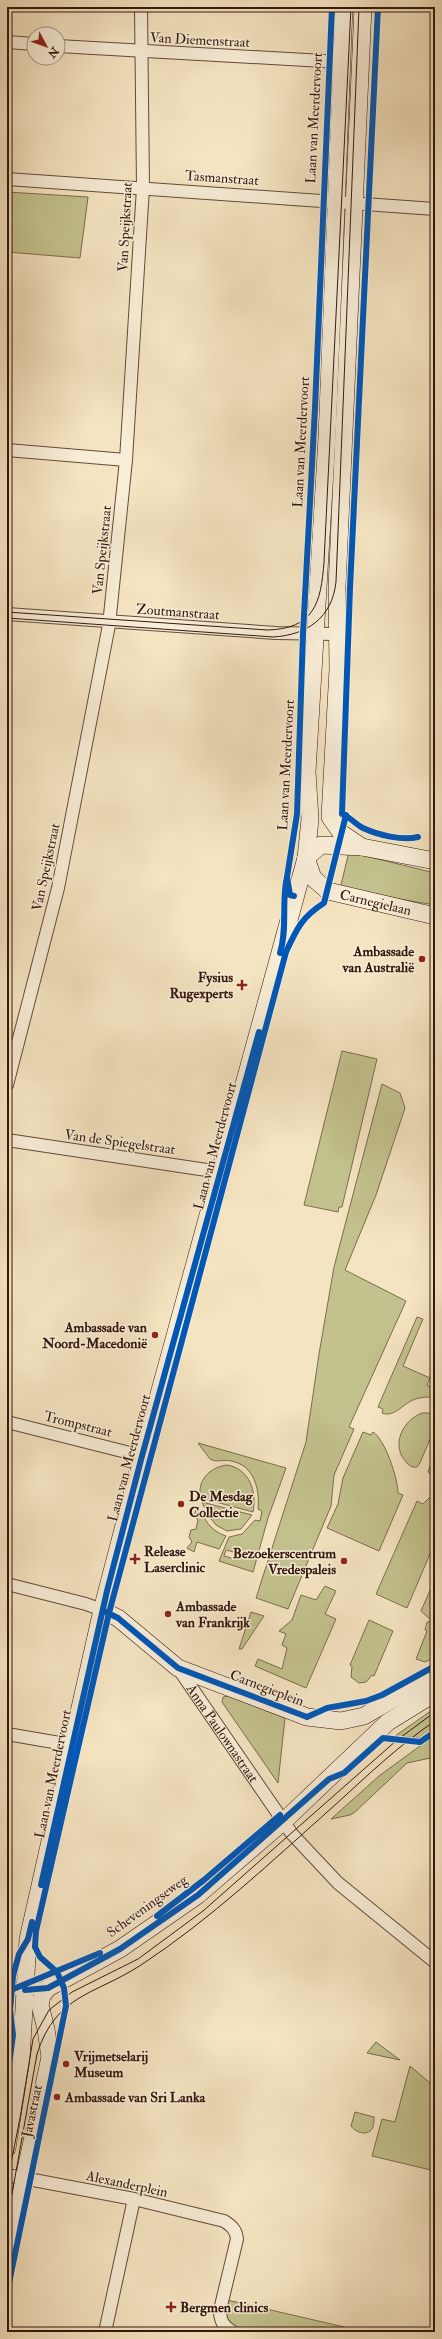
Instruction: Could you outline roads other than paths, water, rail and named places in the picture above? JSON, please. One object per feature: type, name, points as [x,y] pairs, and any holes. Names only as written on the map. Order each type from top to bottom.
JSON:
[{"type":"street","name":"Van Speijkstraat","points":[[7,1085],[58,888],[109,622],[126,460],[143,188],[142,7]]},
{"type":"street","name":"Laan van Meerdervoort","points":[[25,1990],[28,1939],[102,1610],[142,1456],[283,944],[294,896],[306,858],[310,819],[307,772],[327,437],[335,201],[344,7]]},
{"type":"street","points":[[362,7],[337,588],[338,669],[330,816],[341,833],[362,847]]},
{"type":"street","points":[[7,42],[26,43]]},
{"type":"street","name":"Van Diemenstraat","points":[[66,47],[341,62]]},
{"type":"street","name":"Tasmanstraat","points":[[7,179],[353,202],[435,209]]},
{"type":"street","points":[[7,450],[126,460]]},
{"type":"street","name":"Zoutmanstraat","points":[[7,614],[109,622],[337,634]]},
{"type":"street","points":[[306,858],[321,845],[362,847],[435,861]]},
{"type":"street","name":"Carnegielaan","points":[[306,858],[313,878],[328,891],[433,914]]},
{"type":"street","name":"Van de Spiegelstraat","points":[[7,1140],[220,1172]]},
{"type":"street","name":"Trompstraat","points":[[7,1422],[142,1456]]},
{"type":"street","name":"Anna Paulownastraat","points":[[7,1584],[86,1604],[102,1610],[118,1618],[178,1668],[301,1844],[338,1882],[435,1962]]},
{"type":"street","name":"Carnegieplein","points":[[178,1668],[307,1716],[341,1721],[364,1716],[435,1676]]},
{"type":"street","points":[[284,1821],[388,1722],[435,1693]]},
{"type":"street","points":[[7,1734],[71,1745]]},
{"type":"street","name":"Scheveningseweg","points":[[7,1989],[25,1990],[48,1988],[120,1949],[198,1895],[284,1821]]},
{"type":"street","name":"Javastraat","points":[[7,2258],[50,2057],[46,2029],[40,2005],[42,1996],[48,1988]]},
{"type":"street","name":"Javastraat","points":[[7,2148],[21,2060],[25,1990]]},
{"type":"street","name":"Alexanderplein","points":[[7,2175],[134,2199],[224,2221],[232,2226],[236,2233],[220,2310],[220,2318],[225,2327],[233,2332]]},
{"type":"street","points":[[105,2332],[134,2199]]},
{"type":"tram line","points":[[7,612],[267,630],[295,625],[305,619],[312,611],[320,590],[324,562],[351,7]]},
{"type":"tram line","points":[[7,618],[273,637],[297,633],[307,628],[316,622],[329,606],[334,595],[336,582],[359,7]]},
{"type":"tram line","points":[[7,2183],[20,2118],[33,2039],[49,2010],[72,1992],[138,1959],[203,1911],[397,1740],[435,1712]]},
{"type":"tram line","points":[[7,2222],[37,2054],[45,2034],[55,2019],[66,2007],[79,1998],[141,1965],[217,1909],[384,1761],[435,1721]]},
{"type":"place","name":"Ambassade van Australië","points":[[422,959]]},
{"type":"place","name":"Fysius Rugexperts","points":[[242,985]]},
{"type":"place","name":"Ambassade van Noord-Macedonië","points":[[155,1335]]},
{"type":"place","name":"De Mesdag Collectie","points":[[181,1504]]},
{"type":"place","name":"Release Laserclinic","points":[[135,1559]]},
{"type":"place","name":"Bezoekerscentrum Vredespaleis","points":[[344,1561]]},
{"type":"place","name":"Ambassade van Frankrijk","points":[[168,1614]]},
{"type":"place","name":"Vrijmetselarij Museum","points":[[66,2064]]},
{"type":"place","name":"Ambassade van Sri Lanka","points":[[57,2097]]},
{"type":"place","name":"Bergmen clinics","points":[[171,2307]]}]
